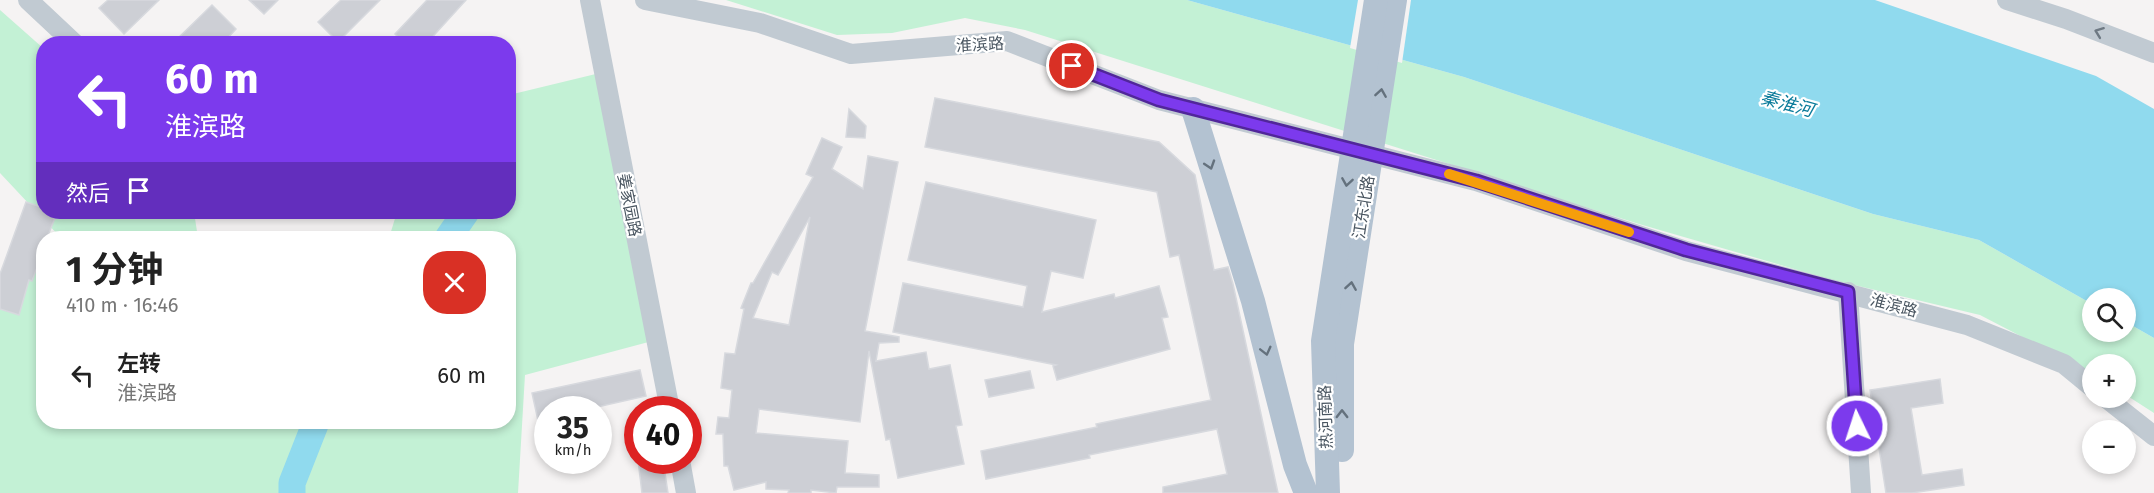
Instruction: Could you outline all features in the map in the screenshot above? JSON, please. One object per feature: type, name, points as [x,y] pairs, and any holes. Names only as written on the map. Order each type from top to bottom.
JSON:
[{"type":"main road","name":"江东北路","points":[[1333,342],[1376,0]]},
{"type":"main road","name":"江东北路","points":[[1333,342],[1395,0]]},
{"type":"main road","points":[[1193,109],[1253,301],[1295,465],[1306,493]]},
{"type":"main road","name":"热河南路","points":[[1328,493],[1333,342]]},
{"type":"main road","name":"热河南路","points":[[1333,342],[1342,493]]},
{"type":"street","points":[[28,0],[66,36]]},
{"type":"street","name":"姜家园路","points":[[590,0],[667,396]]},
{"type":"street","name":"淮滨路","points":[[645,0],[760,23],[850,54],[1007,41],[1159,100],[1476,181],[1686,250],[1966,325],[2064,364],[2082,379]]},
{"type":"street","points":[[2007,0],[2066,19],[2154,53]]},
{"type":"street","points":[[1848,292],[1861,493]]},
{"type":"street","points":[[2119,408],[2154,436]]},
{"type":"street","points":[[683,474],[686,493]]},
{"type":"green space","points":[[726,0],[1187,0],[1464,77],[1873,214],[1979,240],[2082,298],[2082,342],[2136,342],[2136,328],[2154,338],[2154,413],[2136,401],[2136,354],[2082,354],[2082,368],[1980,315],[1829,279],[1639,224],[1025,30],[965,18],[892,33],[837,35]]},
{"type":"green space","points":[[0,10],[36,42],[36,211],[0,173]]},
{"type":"green space","points":[[604,72],[656,340],[525,375],[518,493],[0,493],[0,290],[36,265],[36,429],[516,429],[516,231],[391,231],[395,219],[516,219],[516,93]]},
{"type":"green space","points":[[43,219],[195,219],[197,231],[54,231]]},
{"type":"water","name":"秦淮河","points":[[1187,0],[1875,0],[2096,76],[2154,109],[2154,338],[2136,328],[2136,288],[2082,288],[2082,298],[1979,240],[1873,214],[1464,77]]},
{"type":"pier","points":[[1358,0],[1411,0],[1402,63],[1350,48]]},
{"type":"building","points":[[108,0],[159,0],[124,34],[99,8]]},
{"type":"building","points":[[249,0],[278,0],[264,14]]},
{"type":"building","points":[[341,0],[380,0],[344,36],[332,36],[318,22]]},
{"type":"building","points":[[427,0],[466,0],[433,36],[397,36],[395,34]]},
{"type":"building","points":[[212,5],[236,29],[229,36],[180,36]]},
{"type":"building","points":[[935,98],[1159,142],[1195,175],[1214,270],[1228,267],[1233,284],[1278,493],[1163,493],[1163,487],[1227,474],[1217,429],[986,479],[981,451],[1211,400],[1179,255],[1170,257],[1157,192],[925,147]]},
{"type":"building","points":[[849,109],[866,126],[865,138],[846,137]]},
{"type":"building","points":[[822,138],[842,147],[832,169],[863,189],[868,156],[898,162],[865,331],[899,337],[899,342],[879,343],[876,361],[926,352],[929,369],[950,365],[962,425],[956,426],[964,464],[898,478],[890,439],[886,440],[869,351],[860,422],[759,409],[756,433],[848,441],[845,473],[879,475],[879,487],[837,487],[836,493],[811,490],[811,493],[788,493],[789,490],[766,489],[766,482],[734,490],[728,466],[724,466],[723,434],[716,434],[718,417],[729,418],[732,390],[721,388],[725,353],[735,354],[744,309],[741,308],[751,283],[813,177],[806,174]],"holes":[[[810,217],[789,325],[753,318],[772,272],[778,275]]]},
{"type":"building","points":[[926,182],[1096,220],[1083,278],[1051,271],[1042,312],[1114,294],[1115,298],[1159,286],[1168,317],[1162,318],[1170,349],[1057,380],[1053,366],[1056,365],[893,332],[903,283],[1023,307],[1027,286],[908,260]]},
{"type":"building","points":[[26,202],[36,205],[36,219],[55,219],[50,231],[36,231],[36,270],[32,281],[29,280],[19,315],[0,309],[0,274]]},
{"type":"building","points":[[640,370],[646,396],[624,396],[624,401],[612,404],[612,396],[534,396],[534,402],[532,393]]},
{"type":"building","points":[[1030,371],[1034,388],[989,397],[985,380]]},
{"type":"building","points":[[1940,379],[1943,403],[1911,408],[1922,475],[1962,469],[1964,485],[1912,493],[1886,493],[1870,390]]},
{"type":"building","points":[[640,474],[665,474],[668,493],[642,493]]},
{"type":"waterway","points":[[453,231],[461,219]]},
{"type":"waterway","points":[[292,493],[292,483],[313,429]]},
{"type":"slow traffic","points":[[1449,174],[1629,232]]},
{"type":"route","points":[[1072,66],[1159,100],[1476,181],[1686,250],[1848,292],[1857,426]]}]
